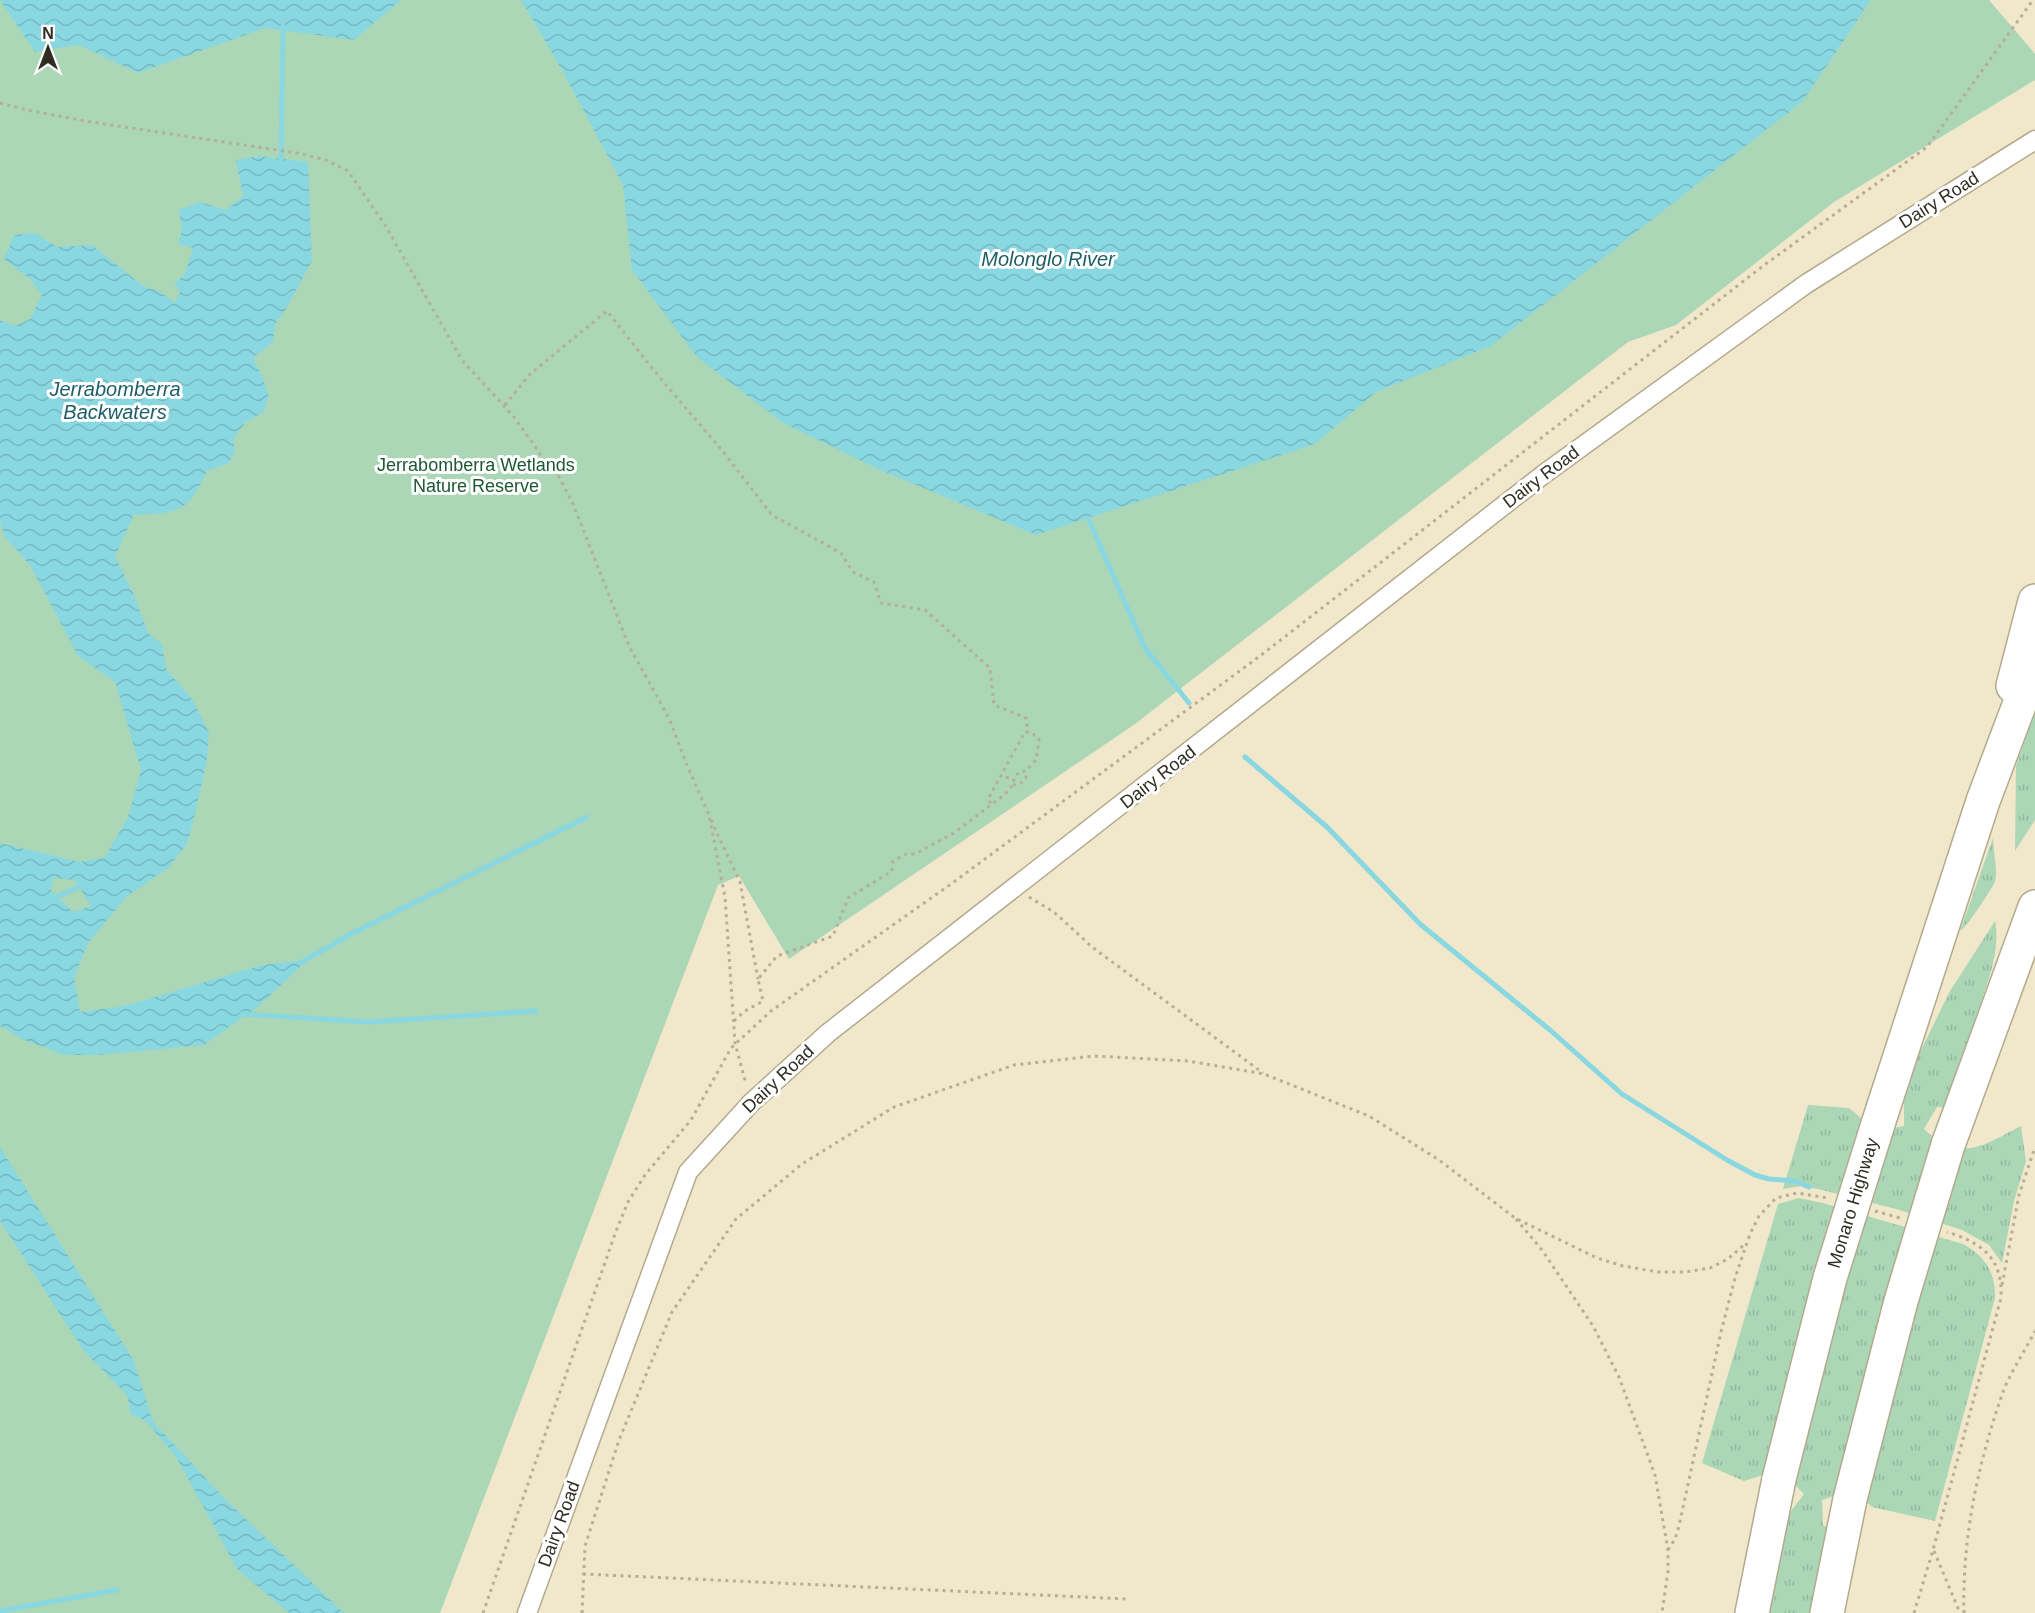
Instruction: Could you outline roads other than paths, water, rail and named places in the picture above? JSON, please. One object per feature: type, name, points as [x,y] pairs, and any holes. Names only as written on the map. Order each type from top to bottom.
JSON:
[{"type":"highway","points":[[1983,801],[2035,600]]},
{"type":"highway","points":[[1983,801],[2035,663]]},
{"type":"highway","name":"Monaro Highway","points":[[1752,1613],[1779,1479],[1830,1278],[1983,801]]},
{"type":"highway","points":[[1827,1613],[1850,1499],[1900,1301],[1948,1145],[2035,907]]},
{"type":"street","name":"Dairy Road","points":[[527,1613],[688,1172],[751,1103],[828,1033],[1544,474],[1806,284],[2035,140]]},
{"type":"water","points":[[0,0],[401,0],[354,40],[265,28],[138,73],[79,45],[35,52]]},
{"type":"water","name":"Molonglo River","points":[[521,0],[1871,0],[1803,101],[1491,346],[1376,392],[1315,444],[1036,535],[878,469],[783,423],[697,357],[632,270],[623,185],[562,70]]},
{"type":"water","name":"Jerrabomberra Backwaters","points":[[259,156],[308,162],[312,261],[286,309],[275,324],[273,342],[253,358],[269,397],[263,412],[245,423],[233,439],[235,451],[229,463],[207,471],[193,495],[180,508],[162,513],[134,515],[115,556],[149,634],[162,644],[166,669],[192,699],[209,732],[207,760],[187,844],[168,868],[126,897],[88,943],[74,978],[80,1012],[125,1006],[262,965],[307,960],[259,1006],[204,1045],[98,1055],[64,1055],[20,1038],[0,1026],[0,843],[80,862],[105,857],[128,817],[141,770],[115,682],[78,656],[30,565],[5,537],[0,522],[0,320],[15,326],[30,319],[42,295],[30,279],[4,259],[14,235],[35,233],[57,247],[92,245],[143,286],[159,291],[175,303],[180,292],[174,282],[184,276],[193,248],[178,244],[182,229],[179,210],[200,202],[226,210],[243,196],[236,160]],"holes":[[[53,878],[75,880],[91,906],[73,912],[51,890]]]},
{"type":"water","points":[[0,1147],[134,1361],[153,1422],[225,1499],[344,1613],[289,1613],[237,1569],[177,1458],[146,1421],[131,1414],[127,1395],[83,1350],[0,1221]]},
{"type":"waterway","points":[[281,163],[283,26]]},
{"type":"waterway","points":[[1088,518],[1145,648],[1189,703]]},
{"type":"waterway","points":[[1245,757],[1327,827],[1420,924],[1550,1030],[1622,1094],[1755,1175],[1769,1179],[1795,1181],[1809,1187]]},
{"type":"waterway","points":[[300,963],[351,934],[587,817]]},
{"type":"waterway","points":[[52,899],[85,884]]},
{"type":"waterway","points":[[242,1014],[369,1022],[536,1011]]},
{"type":"waterway","points":[[0,1611],[117,1590]]},
{"type":"park label","name":"Jerrabomberra Wetlands Nature Reserve","points":[[476,475]]}]
